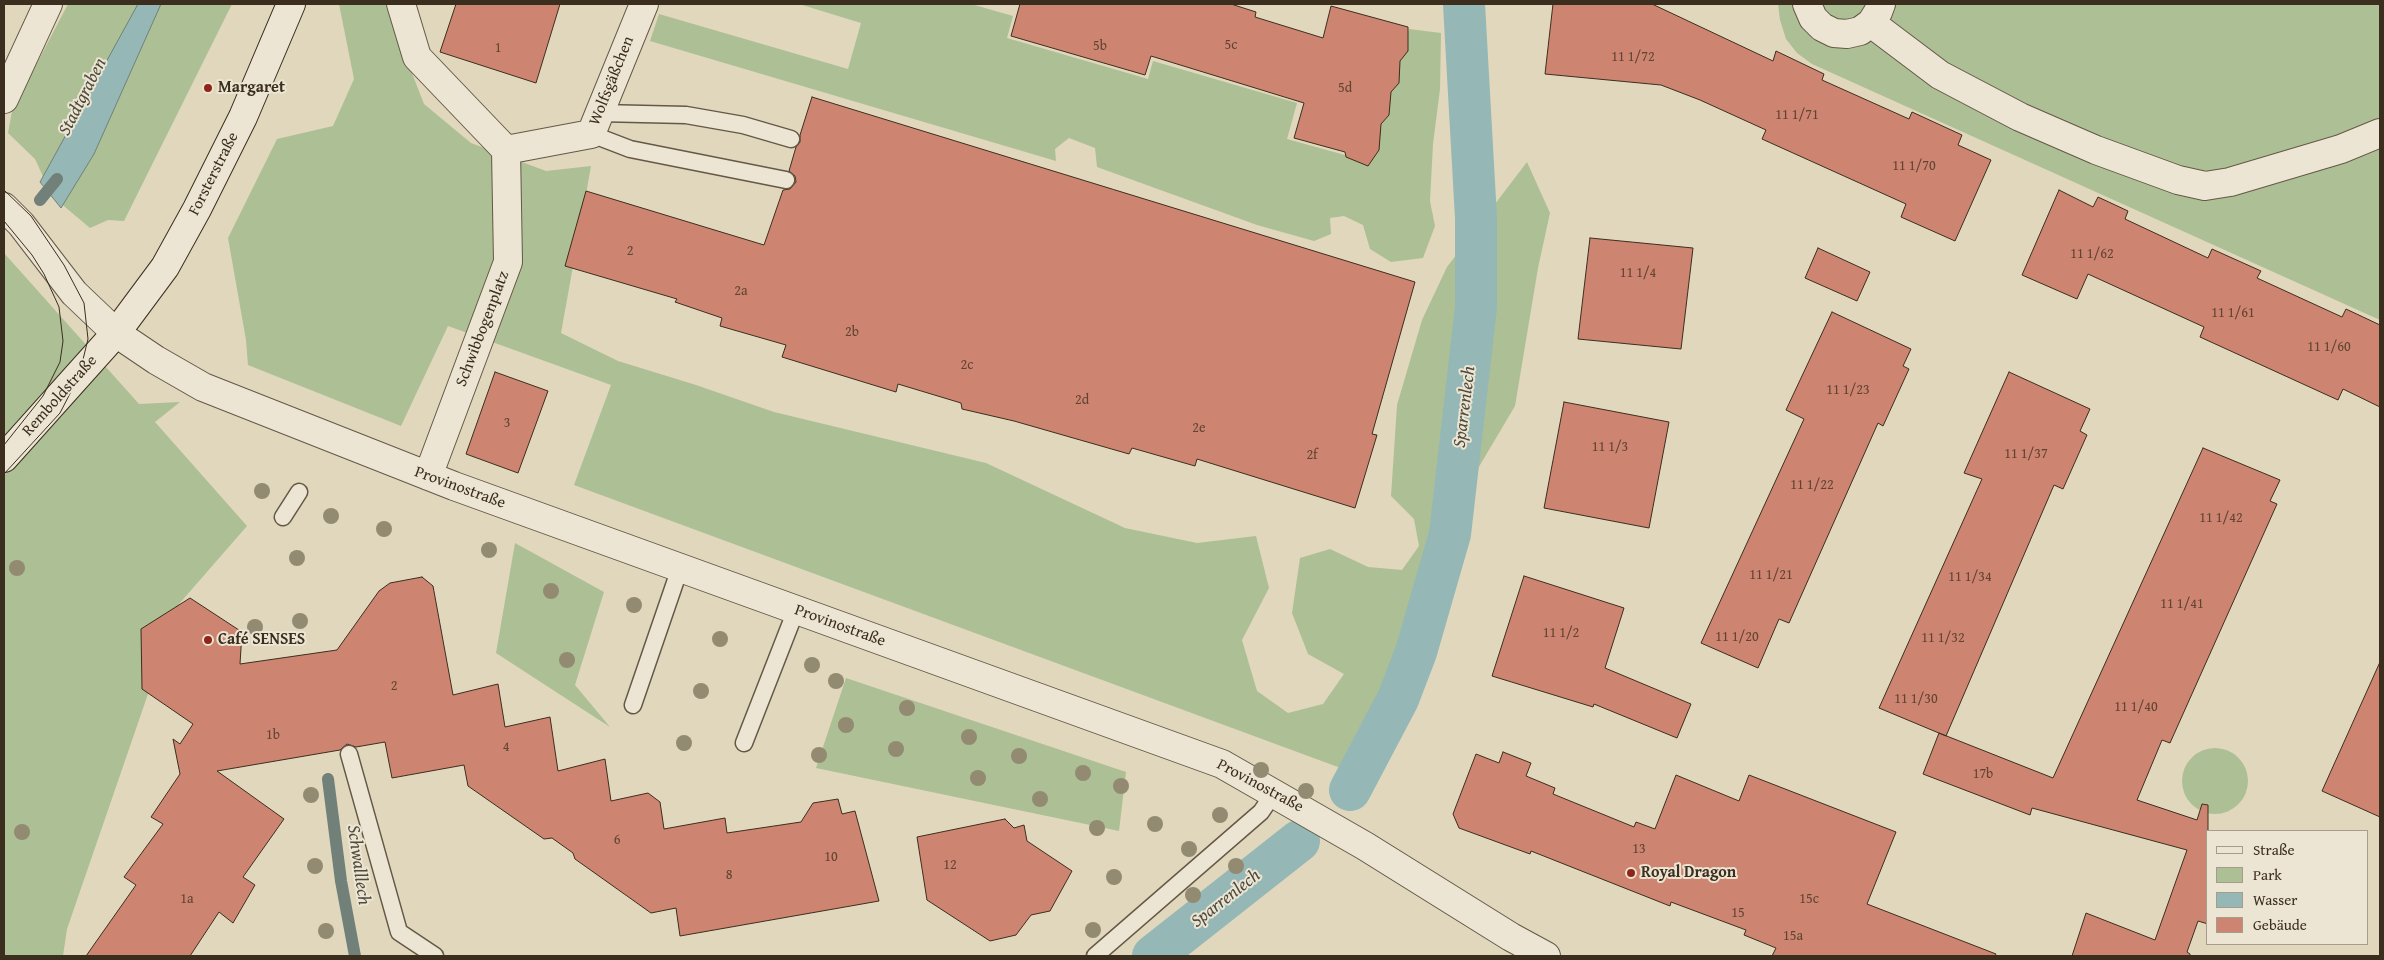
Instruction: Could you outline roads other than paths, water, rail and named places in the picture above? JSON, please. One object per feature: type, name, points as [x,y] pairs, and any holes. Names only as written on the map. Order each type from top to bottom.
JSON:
[{"type":"street","points":[[4,99],[48,4]]},
{"type":"street","name":"Forsterstraße","points":[[116,333],[165,267],[197,209],[243,117],[291,4]]},
{"type":"street","points":[[401,4],[417,57],[506,150]]},
{"type":"street","name":"Wolfsgäßchen","points":[[506,150],[595,124],[644,4]]},
{"type":"street","points":[[1807,4],[1813,18],[1822,27],[1834,32],[1847,34],[1860,30],[1876,13],[1940,75],[2020,117],[2096,150],[2178,180],[2205,186],[2230,182],[2341,149],[2380,134]]},
{"type":"street","name":"Schwibbogenplatz","points":[[428,476],[508,262],[506,150]]},
{"type":"street","name":"Provinostraße","points":[[4,207],[21,224],[74,293],[116,333],[156,360],[203,387],[428,476],[1222,764],[1342,832],[1510,937],[1546,956]]},
{"type":"street","name":"Remboldstraße","points":[[4,458],[116,333]]},
{"type":"lane","points":[[595,124],[686,115],[743,125],[790,139]]},
{"type":"lane","points":[[595,124],[630,149],[786,180]]},
{"type":"lane","points":[[283,517],[299,492]]},
{"type":"lane","points":[[633,705],[680,568]]},
{"type":"lane","points":[[744,742],[796,610]]},
{"type":"lane","points":[[349,754],[399,932],[434,956]]},
{"type":"lane","points":[[1096,956],[1261,812],[1274,793]]},
{"type":"water","points":[[138,4],[161,4],[94,154],[61,208],[40,182]]},
{"type":"waterway","name":"Sparrenlech","points":[[1350,790],[1398,699],[1416,652],[1450,534],[1476,307],[1476,218],[1464,4]]},
{"type":"waterway","name":"Stadtgraben","points":[[40,200],[57,179]]},
{"type":"waterway","name":"Schwalllech","points":[[328,779],[341,881],[355,956]]},
{"type":"waterway","name":"Sparrenlech","points":[[1153,956],[1299,841]]},
{"type":"tram line","points":[[4,190],[31,216],[64,265],[84,303],[88,339],[79,376],[60,413],[4,474]]},
{"type":"tram line","points":[[4,221],[32,255],[44,274],[59,307],[63,341],[60,362],[43,396],[4,445]]},
{"type":"place","name":"Margaret","points":[[208,88]]},
{"type":"place","name":"Café SENSES","points":[[208,640]]},
{"type":"place","name":"Royal Dragon","points":[[1631,873]]}]
